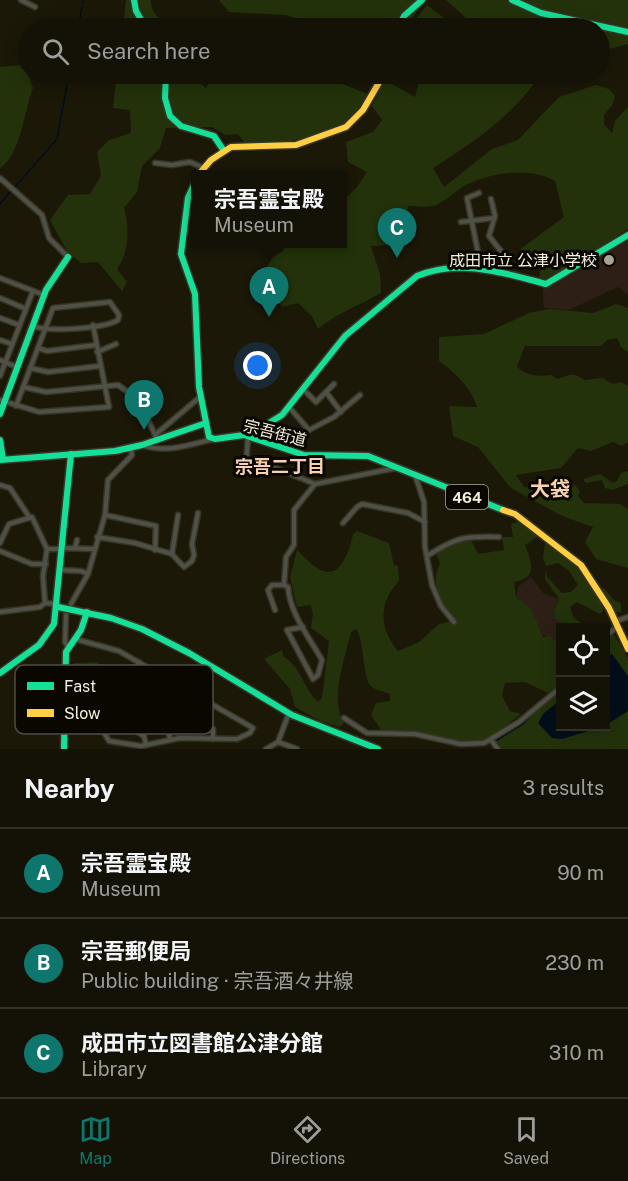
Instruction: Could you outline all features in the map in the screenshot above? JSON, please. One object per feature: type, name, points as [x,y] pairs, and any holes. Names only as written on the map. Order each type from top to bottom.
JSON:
[{"type":"main road","points":[[134,0],[140,18]]},
{"type":"main road","points":[[403,18],[422,0]]},
{"type":"main road","points":[[512,0],[541,13],[564,18]]},
{"type":"main road","points":[[610,28],[628,32]]},
{"type":"main road","points":[[166,84],[165,98],[171,120],[180,127],[214,136],[224,151]]},
{"type":"main road","points":[[202,170],[224,151],[243,146],[296,145],[336,132],[357,118],[378,84]]},
{"type":"main road","points":[[191,190],[188,198],[182,254],[195,294],[201,397],[209,437],[215,439]]},
{"type":"main road","points":[[248,436],[276,420],[345,336],[412,279],[429,271],[481,267],[546,284],[628,235]]},
{"type":"main road","points":[[0,414],[2,401],[44,295],[68,258]]},
{"type":"main road","points":[[0,440],[2,460],[131,448],[156,437],[206,423]]},
{"type":"main road","name":"宗吾街道","points":[[215,439],[248,436],[298,455],[368,456],[521,517],[581,565],[628,649]]},
{"type":"main road","points":[[0,673],[45,639],[54,624],[58,606],[70,454]]},
{"type":"main road","points":[[58,606],[124,622],[158,636],[207,665]]},
{"type":"main road","points":[[65,665],[68,647],[81,630],[87,612]]},
{"type":"main road","points":[[213,668],[289,713],[361,747],[378,749]]},
{"type":"main road","points":[[64,749],[65,734]]},
{"type":"street","points":[[21,0],[35,7]]},
{"type":"street","points":[[155,163],[172,165],[190,162],[200,170]]},
{"type":"street","points":[[0,178],[42,215],[50,238],[68,258]]},
{"type":"street","points":[[479,193],[467,198],[481,267]]},
{"type":"street","points":[[491,199],[494,218],[489,236],[504,255],[500,271]]},
{"type":"street","points":[[461,222],[494,218]]},
{"type":"street","points":[[0,278],[44,295]]},
{"type":"street","points":[[0,376],[3,361],[33,291]]},
{"type":"street","points":[[0,298],[26,309]]},
{"type":"street","points":[[16,406],[44,330],[53,308],[110,302],[118,315],[118,320],[93,325],[44,330],[33,326]]},
{"type":"street","points":[[0,318],[19,325]]},
{"type":"street","points":[[2,401],[39,412],[109,407],[93,325]]},
{"type":"street","points":[[0,340],[12,344]]},
{"type":"street","points":[[97,352],[116,344]]},
{"type":"street","points":[[38,348],[47,351],[96,345]]},
{"type":"street","points":[[3,361],[17,367]]},
{"type":"street","points":[[30,368],[48,372],[100,366]]},
{"type":"street","points":[[303,389],[316,402],[334,384]]},
{"type":"street","points":[[23,387],[46,392],[118,385],[141,405],[156,437],[201,397]]},
{"type":"street","points":[[326,392],[341,412]]},
{"type":"street","points":[[288,437],[300,436],[341,412],[360,395]]},
{"type":"street","points":[[289,407],[309,430]]},
{"type":"street","points":[[248,436],[246,466],[276,468],[315,484],[394,470],[396,467]]},
{"type":"street","points":[[142,445],[156,449],[172,449],[215,439]]},
{"type":"street","points":[[71,604],[88,574],[105,515],[108,480],[132,455],[131,448]]},
{"type":"street","points":[[414,474],[424,502],[427,556],[436,595],[454,622]]},
{"type":"street","points":[[284,585],[286,557],[294,545],[294,510],[315,484]]},
{"type":"street","points":[[0,485],[10,488],[30,518],[32,517],[47,549],[43,576],[45,603]]},
{"type":"street","points":[[343,523],[362,504],[408,513],[425,522]]},
{"type":"street","points":[[97,537],[135,543],[172,554],[184,567],[192,561],[198,513]]},
{"type":"street","points":[[105,515],[156,526],[155,550]]},
{"type":"street","points":[[172,554],[178,515]]},
{"type":"street","points":[[0,543],[9,524],[30,518]]},
{"type":"street","points":[[427,556],[450,541],[465,536],[499,537]]},
{"type":"street","points":[[75,548],[77,540]]},
{"type":"street","points":[[47,549],[94,549]]},
{"type":"street","points":[[0,551],[32,564],[46,564]]},
{"type":"street","points":[[60,570],[81,571],[88,574]]},
{"type":"street","points":[[275,610],[268,590],[272,585],[284,585],[288,587],[293,611],[303,627],[322,660],[318,675],[313,679],[287,630],[303,627]]},
{"type":"street","points":[[45,603],[58,606]]},
{"type":"street","points":[[0,612],[40,607],[45,603]]},
{"type":"street","points":[[66,615],[65,642],[68,647]]},
{"type":"street","points":[[610,631],[616,624],[628,617]]},
{"type":"street","points":[[74,638],[78,642],[115,649],[144,665]]},
{"type":"street","points":[[344,718],[369,733],[415,734],[461,744],[484,743],[523,719],[556,691]]},
{"type":"street","points":[[105,734],[112,744],[146,745],[170,740],[237,739],[250,733],[253,728],[213,705]]},
{"type":"street","points":[[266,749],[278,742],[289,713]]},
{"type":"street","points":[[141,734],[144,736],[146,745]]},
{"type":"street","points":[[169,734],[170,740]]},
{"type":"street","points":[[213,734],[213,739]]},
{"type":"street","points":[[491,740],[498,749]]},
{"type":"street","points":[[278,742],[297,749]]},
{"type":"shaded area","name":"成田市立 公津小学校","points":[[628,237],[628,295],[618,287],[569,310],[544,308],[542,286],[554,284]]},
{"type":"shaded area","points":[[531,577],[543,593],[559,599],[554,611],[555,619],[561,623],[556,623],[556,641],[540,633],[531,608],[516,597],[518,587]]},
{"type":"green space","points":[[126,0],[150,0],[153,11],[159,18],[124,18]]},
{"type":"green space","points":[[219,0],[424,0],[413,18],[294,18],[286,15],[229,12]]},
{"type":"green space","points":[[446,0],[628,0],[628,44],[610,49],[610,18],[466,18]]},
{"type":"green space","points":[[427,5],[444,18],[417,18]]},
{"type":"green space","points":[[18,65],[18,84],[31,84],[33,88],[13,153],[0,168],[0,67]]},
{"type":"green space","points":[[116,84],[201,84],[206,88],[209,84],[342,84],[368,94],[353,115],[340,126],[315,137],[301,140],[245,143],[238,134],[225,135],[212,127],[166,128],[160,148],[142,166],[137,192],[124,208],[127,240],[124,255],[117,269],[127,282],[122,291],[98,262],[81,263],[67,251],[50,220],[68,195],[90,194],[101,176],[97,152],[109,140],[131,133],[130,110],[113,108]]},
{"type":"green space","points":[[383,84],[392,84],[415,97],[418,84],[533,84],[516,105],[490,128],[433,168],[444,187],[492,149],[518,140],[559,97],[596,85],[609,89],[615,96],[612,105],[604,115],[604,124],[612,133],[615,121],[628,107],[628,229],[552,278],[541,280],[539,278],[542,262],[539,256],[519,250],[564,217],[555,181],[524,173],[489,176],[464,186],[436,205],[408,206],[404,229],[406,244],[371,246],[380,274],[381,293],[318,329],[312,316],[298,303],[282,307],[263,285],[261,276],[273,257],[284,248],[347,248],[347,197],[367,172],[348,162],[346,142],[373,132],[382,120],[372,106]]},
{"type":"green space","points":[[616,304],[628,308],[628,352],[621,347],[617,338],[607,340],[601,346],[525,346],[517,366],[532,375],[551,375],[557,379],[573,374],[585,380],[602,378],[613,384],[621,382],[628,386],[628,442],[622,446],[613,442],[591,451],[578,448],[561,468],[516,475],[524,487],[543,490],[575,485],[580,491],[578,496],[584,503],[620,504],[628,509],[628,568],[596,559],[585,542],[593,527],[562,516],[518,492],[509,486],[478,447],[453,436],[449,406],[477,407],[462,381],[439,361],[439,337],[484,334],[529,313],[549,309],[593,313]]},
{"type":"green space","points":[[628,471],[628,484],[612,490],[605,488],[602,480],[586,483],[583,479],[600,474],[613,483],[617,481],[621,473]]},
{"type":"green space","points":[[522,521],[559,549],[584,572],[601,598],[603,611],[600,614],[577,602],[570,607],[574,618],[581,623],[561,623],[555,619],[554,611],[559,599],[545,579],[546,568],[547,577],[562,593],[571,592],[578,585],[569,571],[558,563],[546,566],[543,558],[545,543],[537,537],[525,545],[530,557],[531,568],[527,577],[514,582],[516,597],[531,608],[543,637],[549,636],[556,640],[556,687],[548,693],[525,682],[505,683],[502,696],[510,711],[521,714],[490,738],[481,741],[463,742],[415,731],[381,730],[371,715],[376,703],[390,701],[390,694],[372,687],[369,683],[356,629],[351,632],[338,690],[340,713],[344,723],[340,727],[320,721],[295,707],[290,689],[264,659],[282,650],[283,656],[299,672],[318,702],[322,698],[329,641],[311,628],[313,613],[310,605],[297,607],[290,577],[297,550],[315,566],[328,572],[338,568],[342,563],[353,534],[357,531],[389,543],[394,565],[398,566],[399,581],[387,598],[384,607],[384,625],[398,651],[419,642],[439,624],[456,620],[438,594],[436,579],[440,564],[436,553],[470,538],[478,554],[504,550],[502,537],[513,537],[511,524]]},
{"type":"green space","points":[[604,588],[615,601],[621,603],[621,612],[615,612],[601,589]]},
{"type":"green space","points":[[613,633],[628,658],[628,749],[502,749],[495,739],[523,722],[539,705],[556,693],[556,731],[610,731],[610,636]]},
{"type":"green space","points":[[98,662],[98,665],[74,665],[74,663]]},
{"type":"water","points":[[612,654],[628,676],[628,711],[610,722],[610,677],[610,655]]},
{"type":"water","points":[[556,703],[556,731],[588,731],[562,739],[552,738],[538,723],[543,714]]},
{"type":"waterway","points":[[80,18],[82,7]]},
{"type":"waterway","points":[[15,187],[57,139],[67,84]]},
{"type":"waterway","points":[[0,204],[11,191]]},
{"type":"waterway","points":[[547,701],[556,695]]},
{"type":"waterway","points":[[497,740],[523,724],[536,710]]},
{"type":"traffic: fast","points":[[134,0],[140,18]]},
{"type":"traffic: fast","points":[[403,18],[422,0]]},
{"type":"traffic: fast","points":[[512,0],[541,13],[564,18]]},
{"type":"traffic: fast","points":[[610,28],[628,32]]},
{"type":"traffic: fast","points":[[166,84],[165,98],[170,116],[181,126],[214,136],[224,151]]},
{"type":"traffic: fast","points":[[191,191],[188,198],[181,254],[195,294],[199,387],[209,437],[215,439],[244,435],[304,455],[368,456],[503,510]]},
{"type":"traffic: fast","points":[[248,436],[282,415],[345,336],[417,276],[449,268],[466,268],[498,272],[546,284],[628,235]]},
{"type":"traffic: fast","points":[[0,414],[46,290],[68,257]]},
{"type":"traffic: fast","points":[[0,460],[115,451],[142,445],[206,423]]},
{"type":"traffic: fast","points":[[0,440],[3,459]]},
{"type":"traffic: fast","points":[[0,673],[39,645],[54,624],[71,454]]},
{"type":"traffic: fast","points":[[58,607],[111,618],[142,629],[209,665]]},
{"type":"traffic: fast","points":[[66,665],[66,652],[81,630],[87,612]]},
{"type":"traffic: fast","points":[[213,667],[292,715],[378,749]]},
{"type":"traffic: fast","points":[[64,734],[64,749]]},
{"type":"traffic: slow","points":[[202,170],[211,160],[231,147],[296,145],[346,127],[363,110],[378,84]]},
{"type":"traffic: slow","points":[[503,510],[515,514],[581,565],[609,608],[628,649]]},
{"type":"place","name":"成田市立図書館公津分館","points":[[397,258]]},
{"type":"place","name":"成田市立 公津小学校","points":[[609,260]]},
{"type":"place","name":"宗吾霊宝殿","points":[[269,317]]},
{"type":"place","name":"宗吾郵便局","points":[[144,430]]},
{"type":"district","name":"宗吾二丁目","points":[[280,466]]},
{"type":"district","name":"大袋","points":[[550,489]]}]
